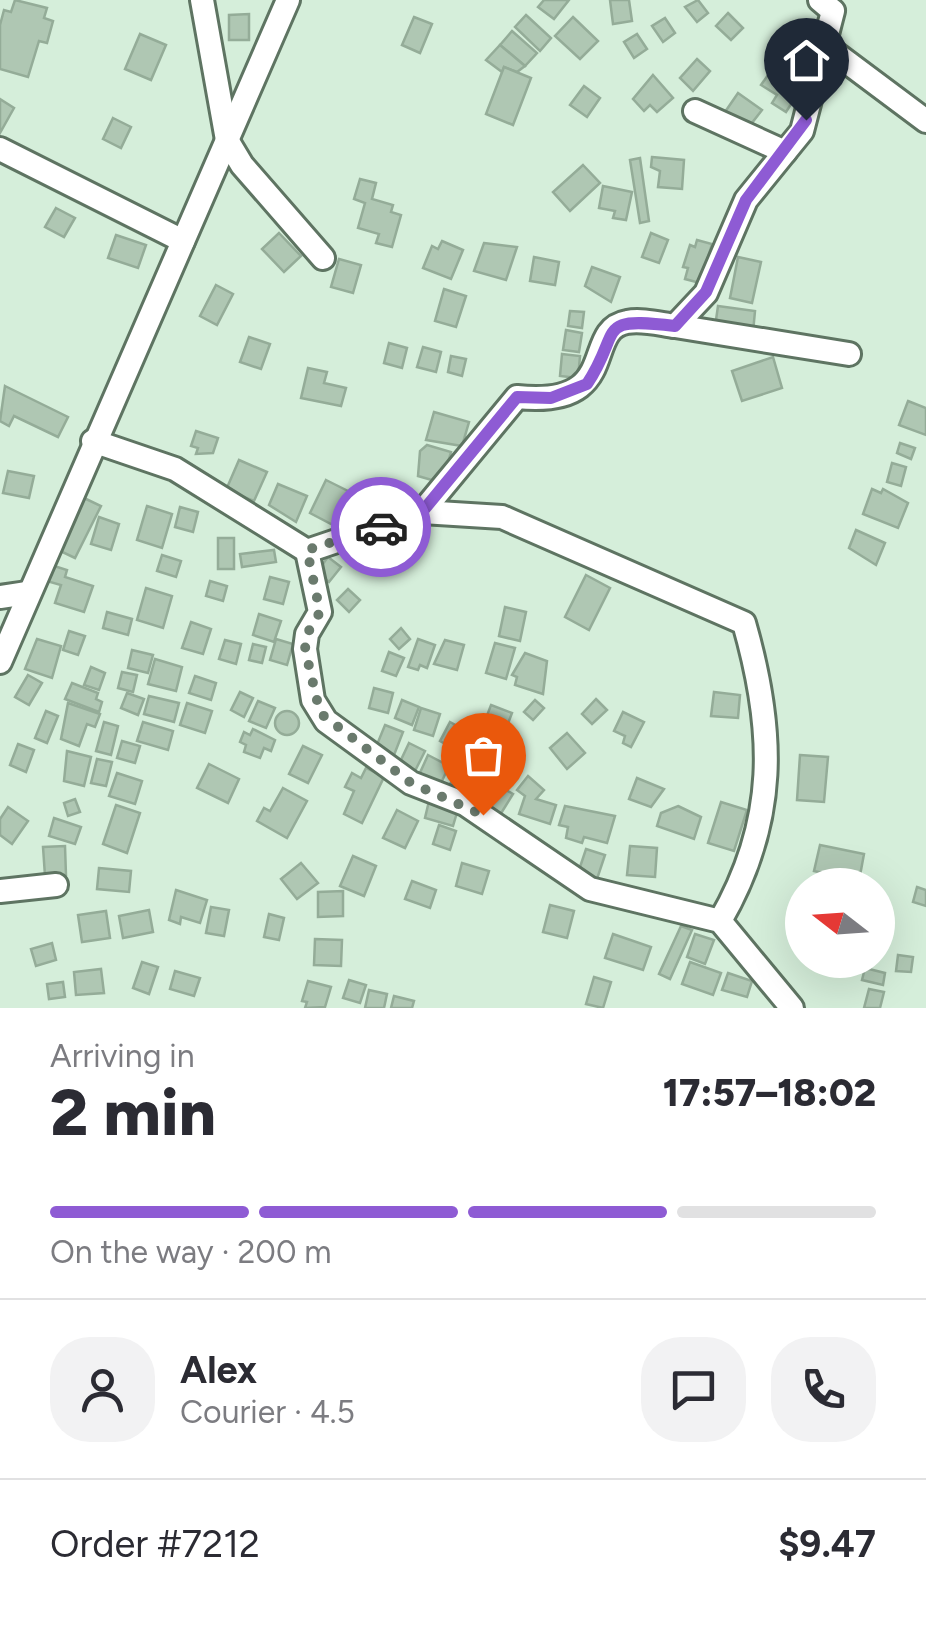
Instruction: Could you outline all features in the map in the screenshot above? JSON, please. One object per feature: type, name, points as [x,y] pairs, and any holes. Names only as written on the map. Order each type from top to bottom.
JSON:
[{"type":"street","points":[[202,0],[227,140],[242,165],[323,258]]},
{"type":"street","points":[[0,662],[288,0]]},
{"type":"street","points":[[675,326],[706,292],[746,200],[786,152],[806,120],[833,11],[820,0]]},
{"type":"street","points":[[826,47],[926,121]]},
{"type":"street","points":[[695,111],[786,152]]},
{"type":"street","points":[[0,149],[183,242]]},
{"type":"street","points":[[422,512],[517,397],[551,398],[587,384],[606,340],[618,325],[628,321],[849,354]]},
{"type":"street","points":[[93,441],[175,469],[307,550],[320,612],[307,634],[305,649],[313,700],[326,721],[411,783],[465,804],[590,889],[720,921],[792,1008]]},
{"type":"street","points":[[307,550],[422,512],[502,517],[744,623],[761,675],[764,798],[759,837],[744,880],[720,921]]},
{"type":"street","points":[[0,597],[27,593]]},
{"type":"street","points":[[0,890],[56,884]]},
{"type":"building","points":[[15,0],[47,8],[44,18],[53,21],[47,43],[39,41],[28,77],[0,69],[0,25],[4,10],[11,12]]},
{"type":"building","points":[[544,0],[569,0],[554,19],[538,7]]},
{"type":"building","points":[[610,0],[629,0],[632,21],[613,24]]},
{"type":"building","points":[[698,0],[708,13],[697,22],[685,7]]},
{"type":"building","points":[[728,13],[743,28],[731,40],[716,26]]},
{"type":"building","points":[[249,14],[249,40],[229,40],[229,15]]},
{"type":"building","points":[[526,15],[551,38],[540,51],[515,27]]},
{"type":"building","points":[[414,17],[432,24],[420,53],[402,45]]},
{"type":"building","points":[[573,17],[598,41],[580,59],[555,36]]},
{"type":"building","points":[[665,18],[675,33],[663,42],[652,26]]},
{"type":"building","points":[[512,31],[537,53],[525,66],[500,45]]},
{"type":"building","points":[[140,34],[166,45],[151,80],[125,69]]},
{"type":"building","points":[[637,34],[647,49],[634,58],[624,42]]},
{"type":"building","points":[[500,45],[525,66],[517,72],[504,67],[502,72],[486,60]]},
{"type":"building","points":[[697,59],[710,71],[693,91],[680,78]]},
{"type":"building","points":[[775,65],[804,84],[786,112],[772,103],[777,95],[761,85]]},
{"type":"building","points":[[504,67],[531,78],[513,125],[486,114]]},
{"type":"building","points":[[653,75],[673,98],[657,112],[650,105],[644,111],[633,99]]},
{"type":"building","points":[[584,86],[600,98],[587,117],[570,105]]},
{"type":"building","points":[[738,93],[762,110],[748,128],[725,112]]},
{"type":"building","points":[[0,99],[14,108],[0,133]]},
{"type":"building","points":[[113,118],[131,127],[121,148],[103,139]]},
{"type":"building","points":[[652,157],[684,160],[682,189],[658,187],[660,171],[651,167]]},
{"type":"building","points":[[640,158],[649,221],[640,223],[630,160]]},
{"type":"building","points":[[583,165],[600,183],[570,211],[553,192]]},
{"type":"building","points":[[360,179],[376,183],[372,199],[393,205],[391,212],[401,215],[392,247],[376,243],[379,234],[358,228],[365,203],[354,199]]},
{"type":"building","points":[[603,186],[632,192],[626,220],[613,218],[615,211],[599,208]]},
{"type":"building","points":[[56,208],[75,218],[64,237],[45,227]]},
{"type":"building","points":[[279,233],[301,256],[284,272],[262,249]]},
{"type":"building","points":[[651,233],[668,240],[659,263],[642,257]]},
{"type":"building","points":[[116,235],[146,245],[138,268],[108,258]]},
{"type":"building","points":[[697,240],[712,244],[700,283],[685,279],[688,268],[683,267],[690,245],[695,247]]},
{"type":"building","points":[[442,241],[463,250],[451,279],[423,268],[432,246],[438,249]]},
{"type":"building","points":[[484,243],[517,247],[506,280],[474,271]]},
{"type":"building","points":[[534,257],[559,262],[555,285],[530,281]]},
{"type":"building","points":[[738,257],[761,262],[752,303],[730,298]]},
{"type":"building","points":[[339,259],[361,265],[353,293],[331,287]]},
{"type":"building","points":[[592,267],[620,277],[611,302],[585,286]]},
{"type":"building","points":[[216,285],[233,294],[217,325],[200,316]]},
{"type":"building","points":[[444,289],[466,296],[456,327],[435,321]]},
{"type":"building","points":[[718,306],[755,311],[753,332],[715,327]]},
{"type":"building","points":[[570,311],[584,312],[582,328],[568,326]]},
{"type":"building","points":[[566,330],[582,333],[579,352],[563,350]]},
{"type":"building","points":[[249,337],[270,344],[261,369],[240,362]]},
{"type":"building","points":[[389,343],[407,348],[402,368],[384,363]]},
{"type":"building","points":[[423,347],[441,352],[436,372],[417,367]]},
{"type":"building","points":[[562,354],[580,356],[578,378],[560,376]]},
{"type":"building","points":[[451,356],[466,359],[462,376],[448,372]]},
{"type":"building","points":[[773,357],[782,388],[742,401],[732,371]]},
{"type":"building","points":[[308,368],[327,372],[324,383],[346,388],[341,406],[301,398]]},
{"type":"building","points":[[5,386],[68,417],[58,437],[14,416],[9,426],[0,421]]},
{"type":"building","points":[[908,401],[926,408],[926,435],[899,425]]},
{"type":"building","points":[[434,412],[469,422],[462,446],[426,440]]},
{"type":"building","points":[[196,431],[218,438],[213,453],[196,454],[198,448],[191,446]]},
{"type":"building","points":[[900,443],[915,448],[911,459],[897,453]]},
{"type":"building","points":[[427,445],[451,452],[442,483],[418,476],[420,451]]},
{"type":"building","points":[[239,460],[267,472],[254,501],[226,490]]},
{"type":"building","points":[[892,463],[906,467],[901,486],[887,482]]},
{"type":"building","points":[[8,471],[34,476],[29,498],[3,493]]},
{"type":"building","points":[[326,480],[350,492],[333,525],[310,513]]},
{"type":"building","points":[[278,484],[307,496],[296,522],[269,505]]},
{"type":"building","points":[[872,489],[881,493],[883,489],[908,503],[898,528],[863,514]]},
{"type":"building","points":[[84,498],[101,506],[75,558],[58,550]]},
{"type":"building","points":[[147,506],[172,514],[162,548],[137,540]]},
{"type":"building","points":[[180,507],[198,512],[193,532],[175,527]]},
{"type":"building","points":[[99,517],[119,524],[111,550],[91,544]]},
{"type":"building","points":[[856,530],[885,543],[876,565],[849,548]]},
{"type":"building","points":[[218,538],[234,538],[234,569],[218,569]]},
{"type":"building","points":[[274,550],[276,562],[242,567],[240,554]]},
{"type":"building","points":[[162,555],[181,561],[176,577],[157,571]]},
{"type":"building","points":[[328,557],[341,567],[329,582],[317,572]]},
{"type":"building","points":[[48,564],[67,570],[65,577],[93,586],[84,612],[55,603],[61,585],[43,580]]},
{"type":"building","points":[[586,575],[610,588],[589,630],[565,617]]},
{"type":"building","points":[[270,577],[289,582],[283,604],[264,599]]},
{"type":"building","points":[[210,581],[227,586],[223,601],[206,596]]},
{"type":"building","points":[[146,588],[172,596],[163,628],[137,620]]},
{"type":"building","points":[[348,589],[360,600],[349,612],[337,600]]},
{"type":"building","points":[[505,607],[526,612],[520,641],[499,636]]},
{"type":"building","points":[[107,612],[132,619],[128,635],[103,628]]},
{"type":"building","points":[[259,614],[281,621],[274,642],[253,635]]},
{"type":"building","points":[[191,622],[211,629],[203,654],[182,648]]},
{"type":"building","points":[[401,628],[410,639],[399,649],[390,639]]},
{"type":"building","points":[[69,631],[85,636],[78,655],[63,650]]},
{"type":"building","points":[[37,639],[61,646],[52,678],[25,669]]},
{"type":"building","points":[[276,639],[293,644],[287,665],[270,660]]},
{"type":"building","points":[[418,639],[435,645],[427,668],[420,665],[418,670],[408,667]]},
{"type":"building","points":[[225,640],[241,644],[236,664],[219,659]]},
{"type":"building","points":[[445,640],[464,645],[457,670],[434,664]]},
{"type":"building","points":[[495,643],[515,648],[506,679],[486,673]]},
{"type":"building","points":[[253,644],[266,647],[262,663],[249,660]]},
{"type":"building","points":[[132,650],[153,655],[148,673],[128,668]]},
{"type":"building","points":[[389,652],[404,658],[396,676],[382,671]]},
{"type":"building","points":[[525,653],[547,661],[543,694],[515,685],[517,677],[512,675]]},
{"type":"building","points":[[155,659],[182,667],[176,691],[148,684]]},
{"type":"building","points":[[91,667],[105,673],[99,690],[84,685]]},
{"type":"building","points":[[122,672],[137,675],[133,692],[118,688]]},
{"type":"building","points":[[28,675],[42,683],[29,705],[15,697]]},
{"type":"building","points":[[195,676],[216,683],[211,700],[189,693]]},
{"type":"building","points":[[72,683],[98,693],[96,699],[102,702],[99,712],[65,699]]},
{"type":"building","points":[[374,688],[393,693],[388,713],[369,708]]},
{"type":"building","points":[[240,692],[253,698],[244,717],[231,710]]},
{"type":"building","points":[[714,692],[740,695],[738,718],[711,716]]},
{"type":"building","points":[[127,693],[144,699],[138,715],[121,708]]},
{"type":"building","points":[[149,696],[179,703],[174,722],[144,714]]},
{"type":"building","points":[[596,699],[607,710],[592,724],[582,714]]},
{"type":"building","points":[[402,700],[419,707],[412,725],[395,718]]},
{"type":"building","points":[[535,700],[544,708],[533,720],[524,712]]},
{"type":"building","points":[[258,701],[275,708],[266,728],[249,721]]},
{"type":"building","points":[[68,703],[100,714],[95,727],[87,724],[79,746],[61,739]]},
{"type":"building","points":[[187,703],[212,711],[205,733],[180,725]]},
{"type":"building","points":[[491,705],[512,713],[504,734],[483,726]]},
{"type":"building","points":[[421,708],[440,714],[433,736],[414,730]]},
{"type":"building","points":[[46,711],[58,716],[47,743],[35,738]]},
{"type":"building","points":[[287,711],[299,723],[287,735],[275,723]]},
{"type":"building","points":[[623,712],[644,722],[631,747],[623,743],[625,736],[614,731]]},
{"type":"building","points":[[104,722],[118,726],[111,755],[96,751]]},
{"type":"building","points":[[143,722],[173,731],[168,750],[137,741]]},
{"type":"building","points":[[450,722],[470,733],[460,752],[440,741]]},
{"type":"building","points":[[385,725],[403,732],[394,755],[376,747]]},
{"type":"building","points":[[253,729],[275,740],[271,751],[264,748],[260,758],[244,752],[246,745],[240,742],[244,732],[250,735]]},
{"type":"building","points":[[567,733],[585,753],[567,769],[550,748]]},
{"type":"building","points":[[476,735],[492,745],[476,768],[461,758]]},
{"type":"building","points":[[122,741],[140,746],[135,763],[117,758]]},
{"type":"building","points":[[409,743],[425,751],[415,771],[399,764]]},
{"type":"building","points":[[18,744],[34,750],[26,772],[10,765]]},
{"type":"building","points":[[303,746],[322,755],[308,783],[289,774]]},
{"type":"building","points":[[67,751],[91,757],[84,786],[64,781]]},
{"type":"building","points":[[428,755],[449,766],[440,785],[419,775]]},
{"type":"building","points":[[800,755],[828,757],[824,802],[797,800]]},
{"type":"building","points":[[97,759],[112,762],[106,786],[91,783]]},
{"type":"building","points":[[209,764],[239,779],[228,803],[197,788]]},
{"type":"building","points":[[366,768],[384,777],[362,823],[344,814],[354,791],[345,787],[352,773],[361,778]]},
{"type":"building","points":[[459,770],[478,784],[469,798],[450,784]]},
{"type":"building","points":[[117,773],[142,781],[135,804],[109,796]]},
{"type":"building","points":[[528,776],[544,790],[536,799],[556,805],[550,824],[519,814],[525,796],[517,790]]},
{"type":"building","points":[[637,778],[664,789],[651,807],[629,799]]},
{"type":"building","points":[[490,781],[513,794],[500,815],[478,802]]},
{"type":"building","points":[[283,788],[307,801],[287,838],[257,821],[264,808],[270,811]]},
{"type":"building","points":[[75,799],[80,812],[68,816],[64,803]]},
{"type":"building","points":[[429,801],[458,809],[453,826],[425,818]]},
{"type":"building","points":[[721,802],[747,810],[734,851],[708,843]]},
{"type":"building","points":[[116,805],[140,813],[127,853],[103,844]]},
{"type":"building","points":[[565,806],[615,816],[607,843],[584,837],[582,843],[566,838],[568,827],[559,825]]},
{"type":"building","points":[[678,806],[701,817],[694,839],[657,826],[661,813]]},
{"type":"building","points":[[8,807],[28,821],[12,844],[0,835],[0,819]]},
{"type":"building","points":[[397,810],[418,821],[405,848],[383,838]]},
{"type":"building","points":[[54,818],[81,827],[75,844],[49,836]]},
{"type":"building","points":[[439,825],[456,831],[450,850],[433,844]]},
{"type":"building","points":[[820,845],[864,854],[861,868],[815,868]]},
{"type":"building","points":[[65,846],[66,875],[45,876],[43,847]]},
{"type":"building","points":[[630,846],[657,848],[655,877],[627,875]]},
{"type":"building","points":[[586,849],[605,855],[597,879],[578,873]]},
{"type":"building","points":[[353,856],[376,866],[364,896],[340,886]]},
{"type":"building","points":[[301,863],[318,883],[297,899],[281,879]]},
{"type":"building","points":[[462,863],[489,871],[482,894],[456,886]]},
{"type":"building","points":[[99,868],[131,871],[129,892],[97,889]]},
{"type":"building","points":[[412,881],[436,890],[430,908],[405,899]]},
{"type":"building","points":[[917,887],[926,890],[926,906],[913,902]]},
{"type":"building","points":[[176,890],[207,900],[200,923],[181,917],[180,924],[169,920]]},
{"type":"building","points":[[343,891],[343,916],[318,917],[318,892]]},
{"type":"building","points":[[550,905],[574,911],[567,938],[543,932]]},
{"type":"building","points":[[211,907],[229,910],[224,936],[206,933]]},
{"type":"building","points":[[149,910],[153,932],[123,938],[119,916]]},
{"type":"building","points":[[106,911],[110,938],[82,942],[78,915]]},
{"type":"building","points":[[269,914],[284,918],[279,940],[264,937]]},
{"type":"building","points":[[681,926],[692,930],[670,979],[659,974]]},
{"type":"building","points":[[613,934],[651,947],[643,970],[605,958]]},
{"type":"building","points":[[695,934],[714,940],[705,964],[687,957]]},
{"type":"building","points":[[315,939],[342,940],[341,966],[314,965]]},
{"type":"building","points":[[52,943],[56,960],[36,966],[31,949]]},
{"type":"building","points":[[898,955],[913,957],[911,972],[896,971]]},
{"type":"building","points":[[142,962],[158,967],[149,994],[133,988]]},
{"type":"building","points":[[690,962],[721,973],[713,995],[682,984]]},
{"type":"building","points":[[101,969],[104,993],[76,995],[74,972]]},
{"type":"building","points":[[175,971],[200,978],[194,996],[170,989]]},
{"type":"building","points":[[728,973],[752,981],[747,997],[722,990]]},
{"type":"building","points":[[594,977],[611,982],[603,1008],[586,1004]]},
{"type":"building","points":[[862,978],[884,978],[883,985]]},
{"type":"building","points":[[349,980],[366,985],[360,1003],[343,998]]},
{"type":"building","points":[[308,981],[331,987],[325,1007],[305,1008],[307,1002],[302,1001]]},
{"type":"building","points":[[63,982],[65,997],[49,999],[47,984]]},
{"type":"building","points":[[869,989],[884,992],[880,1008],[864,1008]]},
{"type":"building","points":[[369,990],[387,994],[384,1008],[365,1008]]},
{"type":"building","points":[[394,996],[414,1001],[412,1008],[391,1008]]},
{"type":"way so far","points":[[381,527],[307,550],[320,612],[307,634],[305,649],[313,700],[326,721],[411,783],[458,800],[483,815]]},
{"type":"route","points":[[381,527],[422,512],[517,397],[551,398],[576,392],[587,384],[606,340],[618,325],[628,321],[675,326],[696,306],[706,292],[746,200],[802,132],[806,120]]}]
